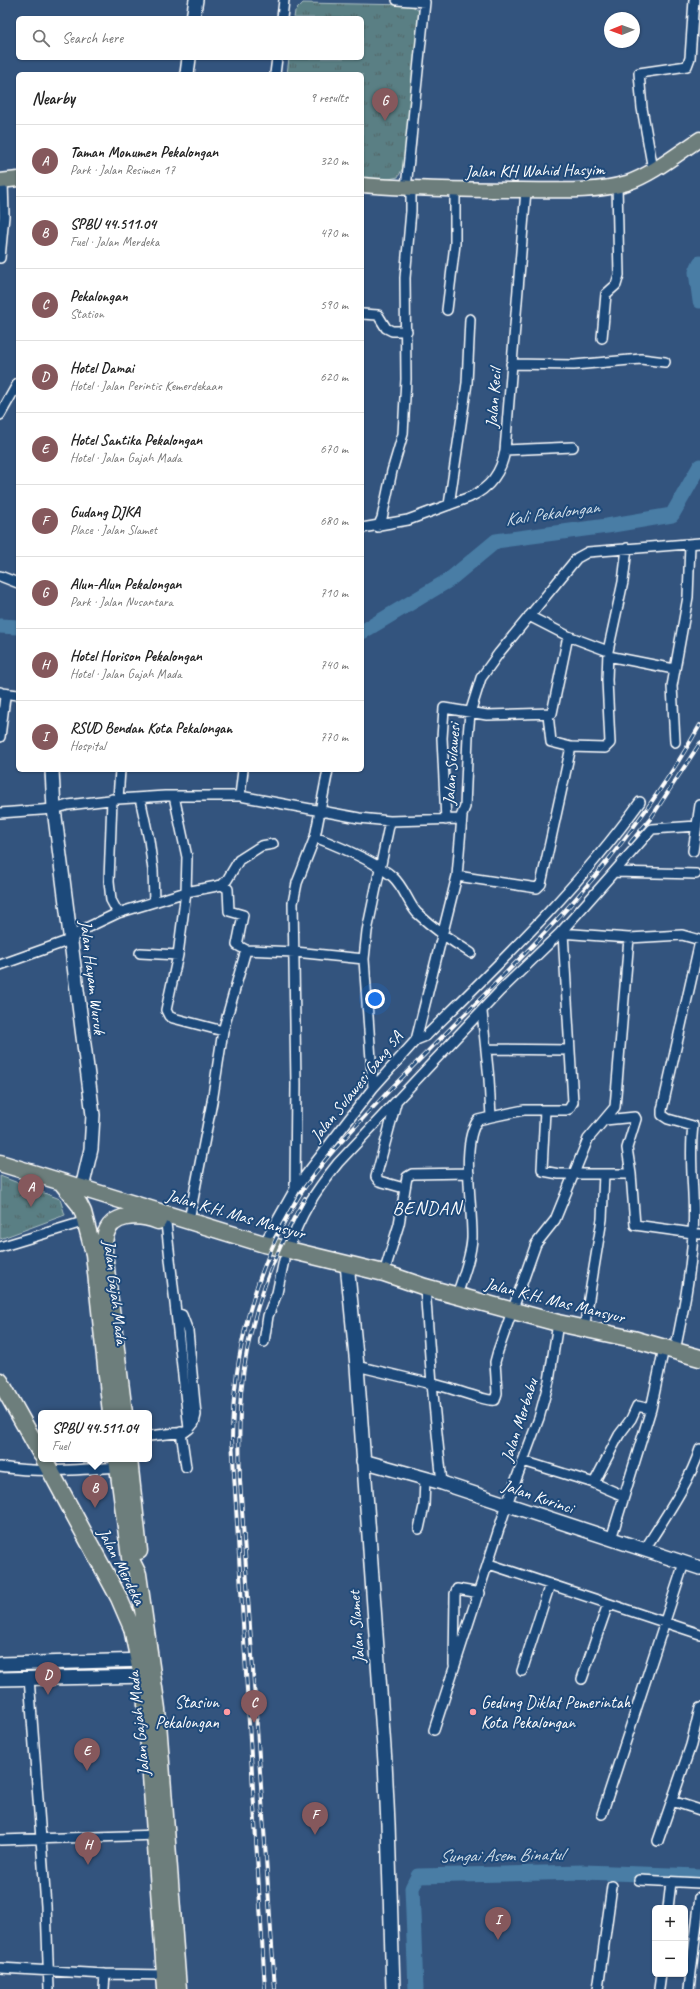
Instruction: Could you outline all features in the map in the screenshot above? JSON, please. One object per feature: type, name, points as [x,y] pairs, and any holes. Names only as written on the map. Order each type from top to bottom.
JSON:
[{"type":"highway","name":"Jalan K.H. Mas Mansyur","points":[[0,1163],[264,1244],[286,1255]]},
{"type":"highway","name":"Jalan Gajah Mada","points":[[62,1183],[79,1204],[86,1221],[102,1280],[111,1410]]},
{"type":"highway","name":"Jalan K.H. Mas Mansyur","points":[[102,1280],[105,1237],[107,1229],[117,1220],[140,1216],[286,1255],[400,1279]]},
{"type":"highway","name":"Jalan K.H. Mas Mansyur","points":[[348,1269],[384,1273],[425,1287],[513,1311],[700,1358]]},
{"type":"highway","points":[[102,1280],[124,1410]]},
{"type":"highway","points":[[0,1381],[38,1449]]},
{"type":"highway","name":"Jalan Gajah Mada","points":[[121,1462],[130,1558],[139,1579],[171,1982]]},
{"type":"highway","name":"Jalan Merdeka","points":[[47,1465],[113,1587],[132,1628]]},
{"type":"highway","points":[[113,1587],[129,1591],[139,1579]]},
{"type":"highway","name":"Jalan Gajah Mada","points":[[132,1628],[146,1668]]},
{"type":"main road","name":"Jalan KH Wahid Hasyim","points":[[364,185],[456,190],[563,190],[617,185],[637,178],[653,170],[700,139]]},
{"type":"main road","points":[[1,181],[16,179]]},
{"type":"street","points":[[193,16],[196,0]]},
{"type":"street","points":[[282,16],[284,0]]},
{"type":"street","points":[[378,527],[382,518],[392,471],[403,434],[407,331],[405,278],[411,211],[408,188],[426,1],[397,0]]},
{"type":"street","points":[[653,170],[642,108],[639,73],[687,66],[690,58],[694,0]]},
{"type":"street","points":[[187,72],[189,60]]},
{"type":"street","points":[[275,72],[277,60]]},
{"type":"street","points":[[0,258],[4,216],[1,181]]},
{"type":"street","points":[[602,338],[606,294],[616,286],[619,275],[617,185]]},
{"type":"street","points":[[447,310],[456,244],[456,190]]},
{"type":"street","name":"Jalan Kecil","points":[[364,528],[378,527],[408,520],[479,493],[490,484],[500,467],[505,450],[526,190]]},
{"type":"street","points":[[364,314],[378,315],[386,328],[392,331],[407,331]]},
{"type":"street","points":[[450,505],[467,383],[470,319]]},
{"type":"street","points":[[511,364],[574,365],[641,359],[665,362]]},
{"type":"street","points":[[0,415],[16,387]]},
{"type":"street","points":[[505,450],[573,447]]},
{"type":"street","name":"Jalan Sulawesi","points":[[0,813],[54,809],[68,805],[115,799],[174,796],[240,796],[359,818],[390,821],[446,820],[462,817],[465,807],[470,713],[481,678],[501,650],[577,558],[588,552],[700,543]]},
{"type":"street","points":[[675,742],[672,705],[674,669],[684,629],[688,597],[690,544]]},
{"type":"street","points":[[548,714],[551,742],[571,747],[606,748],[610,743],[608,653],[623,582],[627,548]]},
{"type":"street","points":[[0,576],[16,582]]},
{"type":"street","points":[[529,616],[568,636],[608,653],[674,669]]},
{"type":"street","points":[[446,820],[442,738],[444,708],[470,713],[548,714],[554,712],[568,636]]},
{"type":"street","points":[[1,693],[16,694]]},
{"type":"street","points":[[0,737],[5,697],[1,693]]},
{"type":"street","points":[[456,876],[538,888],[541,884],[571,747]]},
{"type":"street","name":"Jalan Hayam Wuruk","points":[[52,772],[54,809],[93,1115],[91,1149],[82,1188]]},
{"type":"street","points":[[118,913],[111,900],[109,881],[115,799],[120,772]]},
{"type":"street","points":[[240,796],[243,772]]},
{"type":"street","points":[[295,1189],[296,1076],[294,893],[314,837],[328,772]]},
{"type":"street","points":[[174,796],[187,857],[186,892],[178,955],[166,1010],[169,1016],[223,1031]]},
{"type":"street","points":[[140,798],[149,840],[153,870],[154,902]]},
{"type":"street","points":[[416,1040],[426,1036],[548,915],[599,857],[640,802]]},
{"type":"street","points":[[693,851],[700,805]]},
{"type":"street","name":"Jalan Sulawesi Gang 5A","points":[[264,1244],[295,1189],[373,1088],[416,1040],[456,876],[462,817]]},
{"type":"street","points":[[373,1088],[364,959],[367,931],[390,821]]},
{"type":"street","points":[[264,1342],[268,1316],[277,1293],[286,1255],[302,1215],[322,1182],[482,1012],[562,933],[652,829],[697,826]]},
{"type":"street","points":[[314,837],[347,850],[395,879],[417,912],[455,943],[471,953]]},
{"type":"street","points":[[0,965],[70,940],[82,930],[118,913],[186,892],[222,885],[227,880],[239,860],[261,846],[273,844]]},
{"type":"street","points":[[615,872],[696,874]]},
{"type":"street","points":[[222,885],[228,889],[229,911],[243,915],[237,945],[246,950],[295,952],[364,959]]},
{"type":"street","points":[[562,933],[629,938],[682,935],[700,940],[662,1110],[664,1117],[693,1125],[696,1129],[690,1156],[697,1233],[689,1276],[670,1350],[611,1539]]},
{"type":"street","points":[[457,1295],[472,1240],[469,1173],[470,1144],[475,1125],[478,1120],[524,1110],[566,1110],[571,1107],[573,1099],[562,933]]},
{"type":"street","points":[[357,1366],[459,1390],[487,1401],[495,1400],[497,1387],[495,1362],[506,1326],[513,1311],[536,1244],[555,1220],[583,1148],[588,1139],[615,1107],[618,1092],[629,938]]},
{"type":"street","points":[[189,1220],[212,1102],[223,1031],[246,950]]},
{"type":"street","points":[[140,953],[178,955]]},
{"type":"street","points":[[482,1012],[491,1116]]},
{"type":"street","points":[[486,1049],[570,1050]]},
{"type":"street","points":[[396,1103],[376,1177],[379,1181],[404,1188]]},
{"type":"street","points":[[545,1110],[542,1169],[546,1172],[574,1174],[631,1174]]},
{"type":"street","points":[[605,1120],[635,1117],[636,1119],[627,1148],[631,1174],[635,1225],[697,1233]]},
{"type":"street","points":[[384,1273],[399,1224],[406,1179],[411,1174],[469,1173]]},
{"type":"street","points":[[584,1329],[602,1219],[604,1174]]},
{"type":"street","points":[[0,1247],[86,1221]]},
{"type":"street","points":[[166,1223],[176,1313],[185,1430],[186,1467]]},
{"type":"street","name":"Jalan Slamet","points":[[348,1269],[357,1366],[388,1824],[393,1989]]},
{"type":"street","points":[[425,1287],[432,1384],[442,1483]]},
{"type":"street","name":"Jalan Merbabu","points":[[434,1730],[508,1504],[539,1418],[549,1381],[558,1323]]},
{"type":"street","points":[[594,1483],[619,1435],[631,1419],[637,1406],[651,1409]]},
{"type":"street","points":[[152,1436],[185,1430]]},
{"type":"street","points":[[645,1549],[693,1466],[700,1449]]},
{"type":"street","name":"Jalan Kurinci","points":[[363,1461],[442,1483],[700,1568]]},
{"type":"street","points":[[523,1461],[594,1483],[624,1496]]},
{"type":"street","points":[[0,1467],[19,1470],[47,1465],[121,1462]]},
{"type":"street","points":[[419,1529],[424,1506],[425,1478]]},
{"type":"street","points":[[602,1814],[684,1563]]},
{"type":"street","points":[[489,1564],[700,1634]]},
{"type":"street","points":[[522,1671],[550,1584]]},
{"type":"street","name":"Jalan Merbabu","points":[[454,1672],[454,1594],[457,1589],[480,1593]]},
{"type":"street","points":[[582,1679],[608,1604]]},
{"type":"street","points":[[0,1664],[146,1668]]},
{"type":"street","points":[[0,1679],[146,1668]]},
{"type":"street","points":[[29,1678],[34,1759],[42,1838],[49,1989]]},
{"type":"street","points":[[658,1841],[691,1745],[700,1708]]},
{"type":"street","points":[[691,1745],[700,1748]]},
{"type":"street","points":[[672,1801],[700,1810]]},
{"type":"street","points":[[0,1840],[160,1835]]},
{"type":"street","points":[[639,1880],[700,1883]]},
{"type":"street","points":[[668,1905],[671,1882]]},
{"type":"street","points":[[598,1989],[612,1886]]},
{"type":"street","points":[[689,1989],[700,1897]]},
{"type":"street","points":[[0,1968],[105,1974],[171,1982]]},
{"type":"street","points":[[104,1989],[105,1974]]},
{"type":"street","points":[[659,1989],[661,1977]]},
{"type":"green space","points":[[303,3],[411,5],[419,11],[420,29],[403,168],[398,177],[385,180],[364,178],[364,72],[287,72],[289,60],[364,60],[364,16],[294,16],[295,11]]},
{"type":"green space","points":[[0,1176],[60,1199],[65,1215],[0,1239]]},
{"type":"waterway","name":"Kali Pekalongan","points":[[700,263],[696,272],[700,301]]},
{"type":"waterway","name":"Kali Pekalongan","points":[[364,631],[449,580],[496,541],[607,526],[672,515],[700,466]]},
{"type":"waterway","name":"Kali Pekalongan","points":[[0,626],[16,627]]},
{"type":"waterway","name":"Sungai Asem Binatul","points":[[416,1989],[412,1888],[418,1876],[583,1872],[700,1876]]},
{"type":"railway","points":[[265,1989],[232,1440],[233,1408],[242,1344],[249,1312],[259,1281],[285,1221],[301,1193],[319,1168],[381,1099],[533,945],[580,894],[644,813],[664,784],[700,725]]},
{"type":"railway","points":[[630,843],[651,818],[700,743]]},
{"type":"railway","points":[[275,1989],[240,1481],[240,1415],[244,1368],[262,1292],[271,1268],[305,1198]]},
{"type":"place","name":"Alun-Alun Pekalongan","points":[[385,121]]},
{"type":"place","name":"Taman Monumen Pekalongan","points":[[31,1207]]},
{"type":"place","name":"SPBU 44.511.04","points":[[95,1508]]},
{"type":"place","name":"Hotel Damai","points":[[48,1695]]},
{"type":"place","name":"Stasiun Pekalongan","points":[[227,1712]]},
{"type":"place","name":"Gedung Diklat Pemerintah Kota Pekalongan","points":[[473,1712]]},
{"type":"place","name":"Pekalongan","points":[[254,1723]]},
{"type":"place","name":"Hotel Santika Pekalongan","points":[[87,1771]]},
{"type":"place","name":"Gudang DJKA","points":[[315,1835]]},
{"type":"place","name":"Hotel Horison Pekalongan","points":[[88,1865]]},
{"type":"place","name":"RSUD Bendan Kota Pekalongan","points":[[498,1940]]},
{"type":"district","name":"BENDAN","points":[[427,1207]]}]
